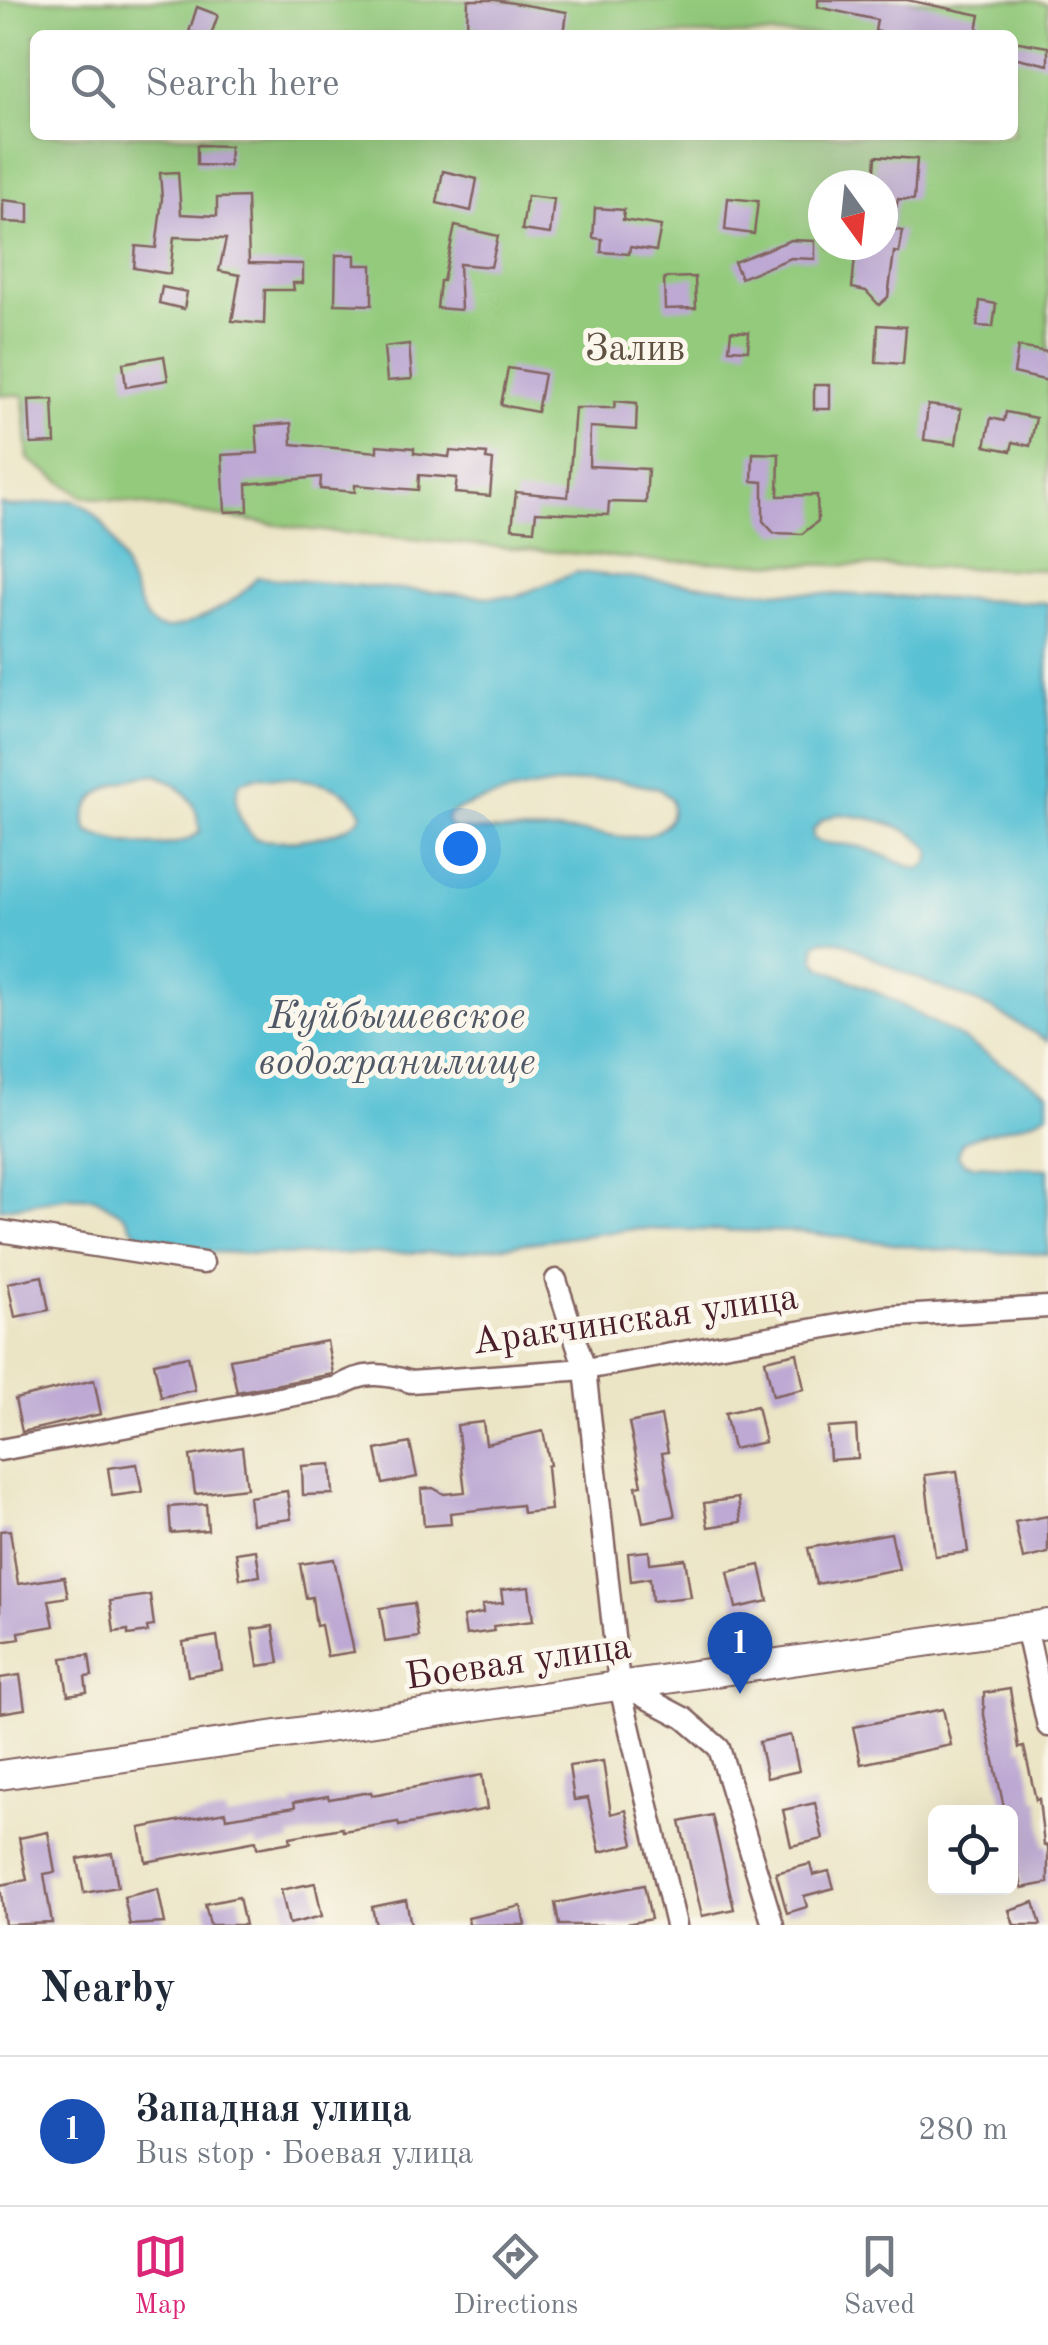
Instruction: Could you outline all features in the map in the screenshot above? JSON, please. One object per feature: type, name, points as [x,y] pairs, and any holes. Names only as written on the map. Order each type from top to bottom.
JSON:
[{"type":"main road","name":"Боевая улица","points":[[0,1774],[1037,1625]]},
{"type":"street","points":[[0,1231],[203,1262]]},
{"type":"street","points":[[556,1280],[584,1369],[618,1684],[676,1925]]},
{"type":"street","name":"Аракчинская улица","points":[[0,1450],[338,1386],[356,1376],[386,1374],[411,1382],[584,1369],[884,1317],[1048,1307]]},
{"type":"street","points":[[1037,1625],[1048,1726]]},
{"type":"street","points":[[618,1684],[684,1718],[719,1748],[772,1925]]},
{"type":"green space","name":"Залив","points":[[0,0],[1028,0],[1048,4],[1048,570],[658,561],[311,530],[82,496],[28,459],[23,395],[0,395]]},
{"type":"water","name":"Куйбышевское водохранилище","points":[[71,500],[85,506],[114,542],[147,618],[155,626],[166,628],[185,625],[216,610],[239,596],[257,577],[491,597],[517,596],[577,572],[760,591],[1048,603],[1048,1041],[990,1008],[902,972],[843,942],[824,940],[816,944],[814,959],[821,967],[958,1036],[1048,1093],[1048,1113],[962,1142],[958,1156],[973,1165],[1048,1169],[1048,1254],[939,1250],[802,1232],[634,1229],[460,1252],[281,1255],[213,1252],[146,1241],[125,1216],[95,1198],[70,1197],[0,1209],[0,504],[11,507]],"holes":[[[157,775],[182,790],[193,804],[200,832],[160,845],[115,841],[88,832],[86,818],[96,797],[118,783]],[[256,777],[316,782],[344,792],[362,814],[343,829],[312,838],[254,838],[238,812],[240,782]],[[614,779],[659,789],[671,799],[672,813],[662,828],[639,837],[455,829],[447,824],[448,815],[464,807],[552,785]],[[838,814],[901,828],[931,851],[929,862],[920,869],[863,848],[813,839],[813,830],[822,820]]]},
{"type":"building","points":[[468,0],[495,0],[567,12],[565,30],[476,30],[476,26],[467,26]]},
{"type":"building","points":[[818,0],[907,0],[980,15],[977,30],[875,30],[877,20],[818,7]]},
{"type":"building","points":[[197,7],[218,15],[213,30],[190,30]]},
{"type":"building","points":[[1018,42],[1048,47],[1048,65],[1018,58]]},
{"type":"building","points":[[197,145],[230,146],[229,166],[197,165]]},
{"type":"building","points":[[876,156],[917,159],[914,200],[898,199],[898,170],[875,170]]},
{"type":"building","points":[[443,171],[477,179],[471,211],[437,203]]},
{"type":"building","points":[[178,172],[181,214],[217,216],[217,198],[247,197],[249,263],[303,264],[303,283],[293,283],[294,290],[265,290],[264,324],[232,321],[240,275],[219,271],[226,239],[174,237],[170,274],[134,268],[136,246],[156,248],[162,199],[160,173]]},
{"type":"building","points":[[527,196],[554,199],[550,234],[522,230]]},
{"type":"building","points":[[728,198],[758,201],[754,234],[725,230]]},
{"type":"building","points":[[3,200],[29,203],[29,223],[3,222]]},
{"type":"building","points":[[595,208],[624,210],[623,220],[661,226],[656,251],[630,247],[629,254],[601,252],[602,239],[593,238]]},
{"type":"building","points":[[455,226],[498,236],[491,267],[459,264],[461,310],[437,308]]},
{"type":"building","points":[[898,230],[903,231],[898,253]]},
{"type":"building","points":[[791,240],[808,241],[808,259],[791,258],[741,278],[734,262]]},
{"type":"building","points":[[336,255],[355,255],[355,265],[372,265],[372,305],[335,304]]},
{"type":"building","points":[[855,260],[893,260],[888,297],[879,305],[866,291],[852,288]]},
{"type":"building","points":[[695,277],[696,308],[665,309],[664,278]]},
{"type":"building","points":[[162,287],[187,292],[184,309],[159,303]]},
{"type":"building","points":[[980,301],[996,304],[993,327],[977,326]]},
{"type":"building","points":[[878,325],[906,327],[903,364],[876,362]]},
{"type":"building","points":[[731,331],[749,332],[748,350],[729,349]]},
{"type":"building","points":[[409,344],[412,379],[387,381],[384,347]]},
{"type":"building","points":[[1018,347],[1048,352],[1048,381],[1014,373]]},
{"type":"building","points":[[164,356],[168,380],[126,387],[123,363]]},
{"type":"building","points":[[508,368],[544,374],[537,412],[501,405]]},
{"type":"building","points":[[814,385],[830,385],[830,409],[814,409]]},
{"type":"building","points":[[53,399],[55,443],[31,444],[29,400]]},
{"type":"building","points":[[615,401],[637,403],[636,430],[590,427],[589,466],[648,469],[646,503],[609,502],[608,515],[536,512],[534,530],[512,528],[516,492],[568,497],[575,408],[614,408]]},
{"type":"building","points":[[928,405],[961,409],[956,444],[924,440]]},
{"type":"building","points":[[1006,412],[1036,418],[1030,446],[1013,442],[1011,451],[985,446],[991,418],[1004,421]]},
{"type":"building","points":[[291,423],[292,444],[377,452],[377,445],[414,448],[414,453],[449,457],[450,451],[487,454],[486,459],[493,460],[490,496],[455,493],[457,478],[419,475],[418,490],[355,485],[355,492],[320,489],[321,477],[247,484],[248,511],[225,512],[222,455],[258,453],[256,426]]},
{"type":"building","points":[[753,453],[779,454],[778,496],[817,495],[818,521],[802,534],[774,533],[763,521],[763,482],[752,481]]},
{"type":"building","points":[[42,1276],[49,1310],[15,1317],[8,1283]]},
{"type":"building","points":[[327,1341],[333,1374],[237,1392],[230,1359]]},
{"type":"building","points":[[797,1353],[804,1389],[773,1396],[765,1360]]},
{"type":"building","points":[[188,1356],[195,1390],[161,1397],[154,1363]]},
{"type":"building","points":[[94,1380],[101,1414],[22,1432],[15,1399]]},
{"type":"building","points":[[757,1406],[765,1442],[733,1449],[725,1413]]},
{"type":"building","points":[[661,1416],[668,1452],[662,1453],[675,1516],[643,1522],[636,1486],[642,1485],[629,1423]]},
{"type":"building","points":[[483,1422],[486,1444],[543,1431],[550,1465],[547,1466],[551,1510],[523,1513],[522,1505],[450,1513],[451,1524],[424,1526],[421,1489],[433,1488],[444,1494],[465,1492],[457,1425]]},
{"type":"building","points":[[856,1426],[858,1458],[830,1460],[828,1428]]},
{"type":"building","points":[[410,1443],[417,1477],[383,1484],[376,1450]]},
{"type":"building","points":[[242,1447],[247,1488],[195,1494],[190,1456]]},
{"type":"building","points":[[137,1464],[142,1492],[112,1496],[108,1468]]},
{"type":"building","points":[[331,1464],[333,1494],[303,1495],[302,1466]]},
{"type":"building","points":[[957,1471],[968,1552],[935,1556],[925,1475]]},
{"type":"building","points":[[287,1491],[291,1519],[252,1524],[249,1497]]},
{"type":"building","points":[[738,1498],[741,1522],[708,1527],[704,1503]]},
{"type":"building","points":[[206,1504],[208,1530],[171,1533],[169,1507]]},
{"type":"building","points":[[1048,1516],[1048,1553],[1023,1559],[1015,1522]]},
{"type":"building","points":[[10,1530],[18,1584],[64,1577],[68,1597],[49,1600],[54,1626],[19,1632],[20,1639],[0,1642],[0,1531]]},
{"type":"building","points":[[891,1533],[899,1569],[816,1584],[808,1548]]},
{"type":"building","points":[[256,1550],[260,1576],[240,1579],[236,1553]]},
{"type":"building","points":[[649,1551],[650,1563],[685,1559],[691,1597],[652,1601],[650,1578],[631,1581],[628,1553]]},
{"type":"building","points":[[334,1559],[354,1652],[327,1656],[321,1625],[316,1626],[312,1597],[306,1598],[300,1564]]},
{"type":"building","points":[[760,1565],[768,1601],[736,1608],[728,1572]]},
{"type":"building","points":[[529,1587],[533,1621],[493,1626],[494,1631],[466,1635],[463,1617],[483,1613],[482,1605],[503,1603],[501,1590]]},
{"type":"building","points":[[150,1595],[154,1626],[147,1627],[148,1632],[128,1635],[128,1630],[114,1632],[110,1601]]},
{"type":"building","points":[[414,1603],[419,1637],[385,1642],[380,1608]]},
{"type":"building","points":[[273,1626],[279,1663],[258,1666],[252,1629]]},
{"type":"building","points":[[217,1636],[222,1670],[188,1676],[183,1642]]},
{"type":"building","points":[[89,1655],[92,1676],[85,1677],[87,1692],[68,1695],[62,1658]]},
{"type":"building","points":[[20,1675],[25,1709],[0,1713],[0,1678]]},
{"type":"building","points":[[1010,1689],[1019,1748],[1024,1747],[1036,1800],[1039,1799],[1044,1846],[1048,1845],[1048,1883],[1022,1888],[1018,1870],[1018,1805],[1003,1805],[984,1715],[984,1693]]},
{"type":"building","points":[[943,1709],[951,1745],[861,1764],[853,1727]]},
{"type":"building","points":[[791,1735],[799,1771],[767,1778],[759,1742]]},
{"type":"building","points":[[603,1761],[611,1814],[626,1810],[634,1844],[600,1852],[588,1798],[574,1800],[569,1766]]},
{"type":"building","points":[[482,1775],[487,1809],[399,1826],[398,1822],[343,1831],[342,1828],[290,1837],[291,1842],[257,1848],[256,1841],[146,1862],[140,1828],[225,1812],[226,1818],[295,1807],[294,1802],[328,1796],[329,1799],[371,1792],[372,1795]]},
{"type":"building","points":[[815,1803],[823,1839],[791,1846],[783,1810]]},
{"type":"building","points":[[712,1815],[734,1909],[702,1916],[680,1822]]},
{"type":"building","points":[[48,1832],[55,1872],[44,1874],[52,1923],[5,1925],[0,1885],[27,1880],[19,1838]]},
{"type":"building","points":[[112,1853],[118,1887],[84,1893],[78,1859]]},
{"type":"building","points":[[810,1864],[813,1875],[829,1871],[834,1888],[804,1896],[807,1907],[787,1913],[776,1873]]},
{"type":"building","points":[[315,1883],[322,1916],[289,1924],[281,1890]]},
{"type":"building","points":[[644,1885],[651,1919],[622,1925],[559,1925],[555,1903]]},
{"type":"building","points":[[158,1889],[165,1923],[130,1925],[124,1897]]},
{"type":"building","points":[[239,1897],[245,1925],[210,1925],[205,1904]]},
{"type":"building","points":[[406,1900],[411,1925],[376,1925],[372,1907]]},
{"type":"building","points":[[1034,1902],[1041,1925],[1014,1925],[1009,1910]]},
{"type":"building","points":[[521,1906],[525,1925],[469,1925],[468,1918]]},
{"type":"place","name":"Западная улица","points":[[740,1694]]}]
